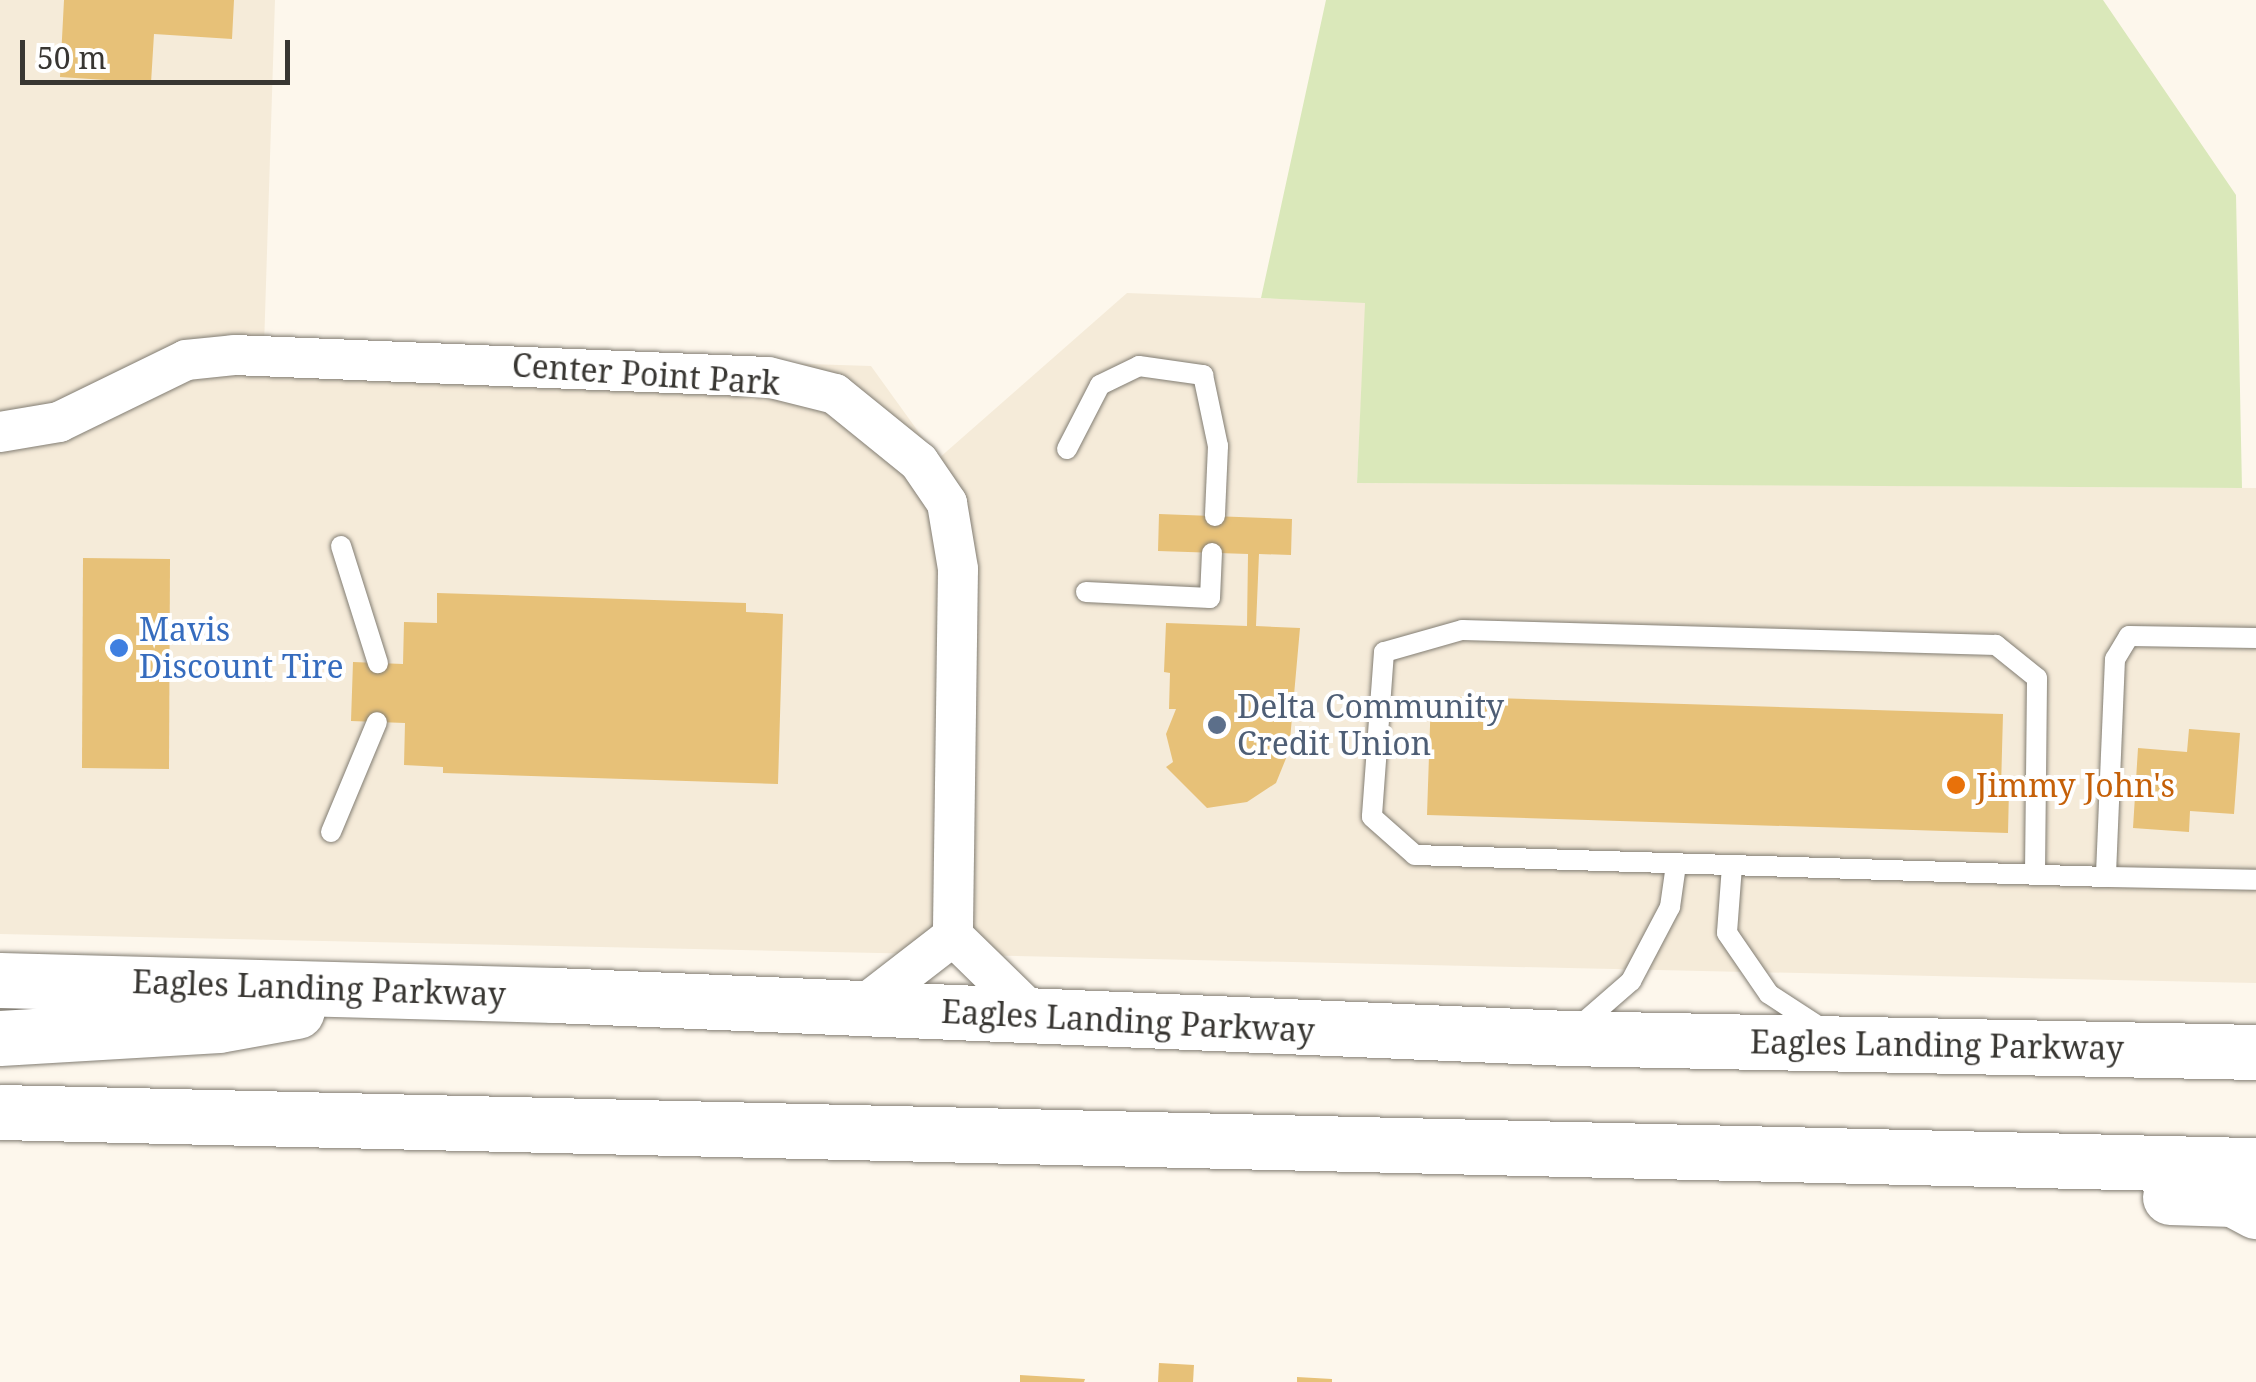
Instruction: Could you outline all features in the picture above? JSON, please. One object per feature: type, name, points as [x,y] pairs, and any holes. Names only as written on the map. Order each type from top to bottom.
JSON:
[{"type":"main road","name":"Eagles Landing Parkway","points":[[15,974],[1566,1038],[2256,1052]]},
{"type":"main road","points":[[0,1038],[219,1025],[408,991]]},
{"type":"main road","points":[[0,1112],[2256,1166]]},
{"type":"main road","points":[[1695,1154],[1885,1187],[2233,1199],[2256,1211]]},
{"type":"street","name":"Center Point Park","points":[[0,432],[59,422],[186,360],[234,354],[768,377],[836,394],[919,462],[948,503],[958,568],[953,936]]},
{"type":"street","points":[[860,1008],[953,936],[1038,1019]]},
{"type":"lane","points":[[1067,449],[1100,385],[1139,366],[1203,374],[1218,446],[1214,516]]},
{"type":"lane","points":[[340,546],[378,663]]},
{"type":"lane","points":[[1086,592],[1210,598],[1212,553]]},
{"type":"lane","points":[[2036,873],[2036,678],[1996,644],[1462,630],[1384,652],[1372,817],[1416,855],[2256,880]]},
{"type":"lane","points":[[2106,877],[2115,659],[2129,636],[2256,638]]},
{"type":"lane","points":[[331,832],[377,722]]},
{"type":"lane","points":[[1566,1038],[1630,981],[1670,906],[1676,865]]},
{"type":"lane","points":[[1732,866],[1727,933],[1769,994],[1843,1042]]},
{"type":"shaded area","points":[[0,0],[275,0],[264,347],[871,366],[938,459],[1127,293],[1366,302],[1357,483],[2256,488],[2256,983],[0,934]]},
{"type":"green space","points":[[1326,0],[2103,0],[2236,195],[2242,488],[1357,483],[1365,303],[1261,298]]},
{"type":"building","points":[[64,0],[234,0],[232,39],[154,34],[151,83],[60,77]]},
{"type":"building","points":[[1159,514],[1292,519],[1291,555],[1259,554],[1256,626],[1300,628],[1289,751],[1276,783],[1247,802],[1207,808],[1166,767],[1173,762],[1166,734],[1176,709],[1169,709],[1170,673],[1164,672],[1166,623],[1247,626],[1248,554],[1158,551]]},
{"type":"building","points":[[83,558],[170,559],[169,769],[82,768]]},
{"type":"building","points":[[437,593],[746,603],[746,612],[783,614],[778,784],[443,773],[443,767],[404,765],[405,723],[351,721],[353,662],[403,664],[404,622],[437,623]]},
{"type":"building","points":[[1431,696],[2003,714],[2001,788],[2009,789],[2008,833],[1427,815]]},
{"type":"building","points":[[2189,729],[2240,733],[2234,814],[2190,811],[2189,832],[2133,828],[2138,748],[2187,752]]},
{"type":"building","points":[[1159,1363],[1194,1365],[1193,1382],[1158,1382]]},
{"type":"building","points":[[1020,1375],[1085,1379],[1020,1382]]},
{"type":"building","points":[[1297,1377],[1332,1379],[1332,1382],[1297,1382]]},
{"type":"place","name":"Mavis Discount Tire","points":[[119,648]]},
{"type":"place","name":"Delta Community Credit Union","points":[[1217,725]]},
{"type":"place","name":"Jimmy John's","points":[[1956,785]]}]
